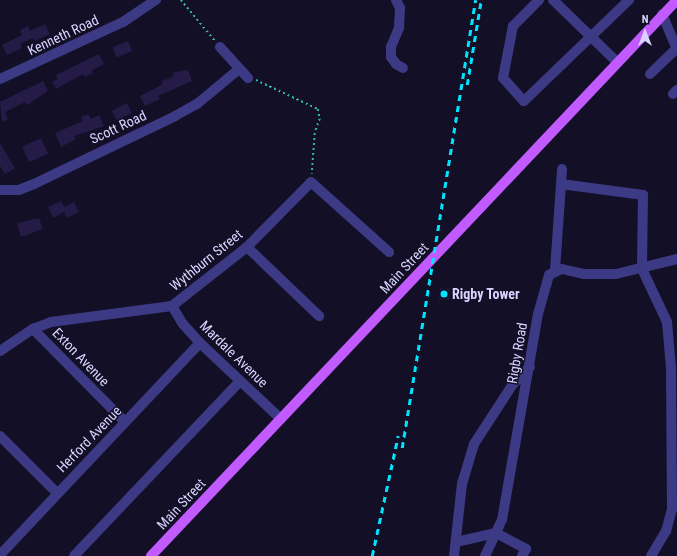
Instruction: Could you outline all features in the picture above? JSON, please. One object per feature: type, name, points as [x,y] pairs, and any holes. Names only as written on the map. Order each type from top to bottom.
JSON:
[{"type":"main road","name":"Main Street","points":[[151,556],[662,14],[677,0]]},
{"type":"street","name":"Kenneth Road","points":[[0,79],[123,22],[156,0]]},
{"type":"street","points":[[396,0],[400,8],[399,28],[391,47],[391,57],[396,64],[403,68]]},
{"type":"street","points":[[539,0],[513,26],[503,78],[524,101],[629,0]]},
{"type":"street","points":[[554,0],[618,62]]},
{"type":"street","points":[[650,74],[677,49],[662,14]]},
{"type":"street","points":[[220,46],[248,78]]},
{"type":"street","name":"Scott Road","points":[[0,190],[19,190],[34,184],[175,116],[197,104],[239,69]]},
{"type":"street","points":[[562,169],[555,270],[562,269],[600,275],[642,269],[677,259]]},
{"type":"street","points":[[311,182],[389,252]]},
{"type":"street","name":"Wythburn Street","points":[[0,351],[33,329],[67,318],[172,306],[247,247],[311,182]]},
{"type":"street","points":[[561,184],[642,194],[642,269],[667,322],[671,368],[672,509],[666,531],[651,556]]},
{"type":"street","points":[[247,247],[319,316]]},
{"type":"street","name":"Rigby Road","points":[[486,556],[502,520],[544,284],[555,270]]},
{"type":"street","name":"Mardale Avenue","points":[[172,306],[183,324],[200,343],[281,419]]},
{"type":"street","name":"Exton Avenue","points":[[33,329],[125,422]]},
{"type":"street","name":"Herford Avenue","points":[[0,555],[200,343]]},
{"type":"street","points":[[454,556],[462,484],[474,444],[514,384],[530,366]]},
{"type":"street","points":[[74,556],[240,381]]},
{"type":"street","points":[[0,436],[57,493]]},
{"type":"street","points":[[456,542],[496,533],[526,549],[522,556]]},
{"type":"path","points":[[180,0],[220,46]]},
{"type":"path","points":[[248,78],[269,85],[318,109],[320,119],[314,142],[311,182]]},
{"type":"building","points":[[45,24],[50,34],[35,41],[33,38],[20,44],[22,48],[7,55],[2,45],[22,35],[20,30],[28,26],[30,31]]},
{"type":"building","points":[[128,41],[132,51],[116,58],[112,47]]},
{"type":"building","points":[[99,54],[104,64],[92,70],[93,73],[84,77],[83,74],[56,89],[52,82],[58,79],[56,75]]},
{"type":"building","points":[[188,70],[192,81],[158,96],[160,99],[145,106],[140,96],[163,84],[162,81],[172,77],[174,72]]},
{"type":"building","points":[[43,81],[48,91],[27,105],[25,102],[5,112],[8,119],[2,122],[0,102]]},
{"type":"building","points":[[127,103],[132,113],[117,121],[112,111]]},
{"type":"building","points":[[88,114],[91,119],[99,115],[104,126],[74,136],[76,139],[61,147],[55,133],[83,121],[81,117]]},
{"type":"building","points":[[41,138],[48,153],[29,162],[22,147]]},
{"type":"building","points":[[0,143],[15,168],[5,174],[0,166]]},
{"type":"building","points":[[61,201],[64,207],[74,202],[79,212],[67,218],[64,212],[53,218],[48,207]]},
{"type":"building","points":[[39,218],[43,229],[21,237],[17,223]]},
{"type":"building","name":"Rigby Tower","points":[[440,288],[450,289],[449,300],[439,299]]},
{"type":"railway","points":[[402,448],[475,0]]},
{"type":"railway","points":[[467,85],[481,0]]},
{"type":"railway","points":[[372,556],[398,436]]},
{"type":"place","name":"Rigby Tower","points":[[444,294]]}]
